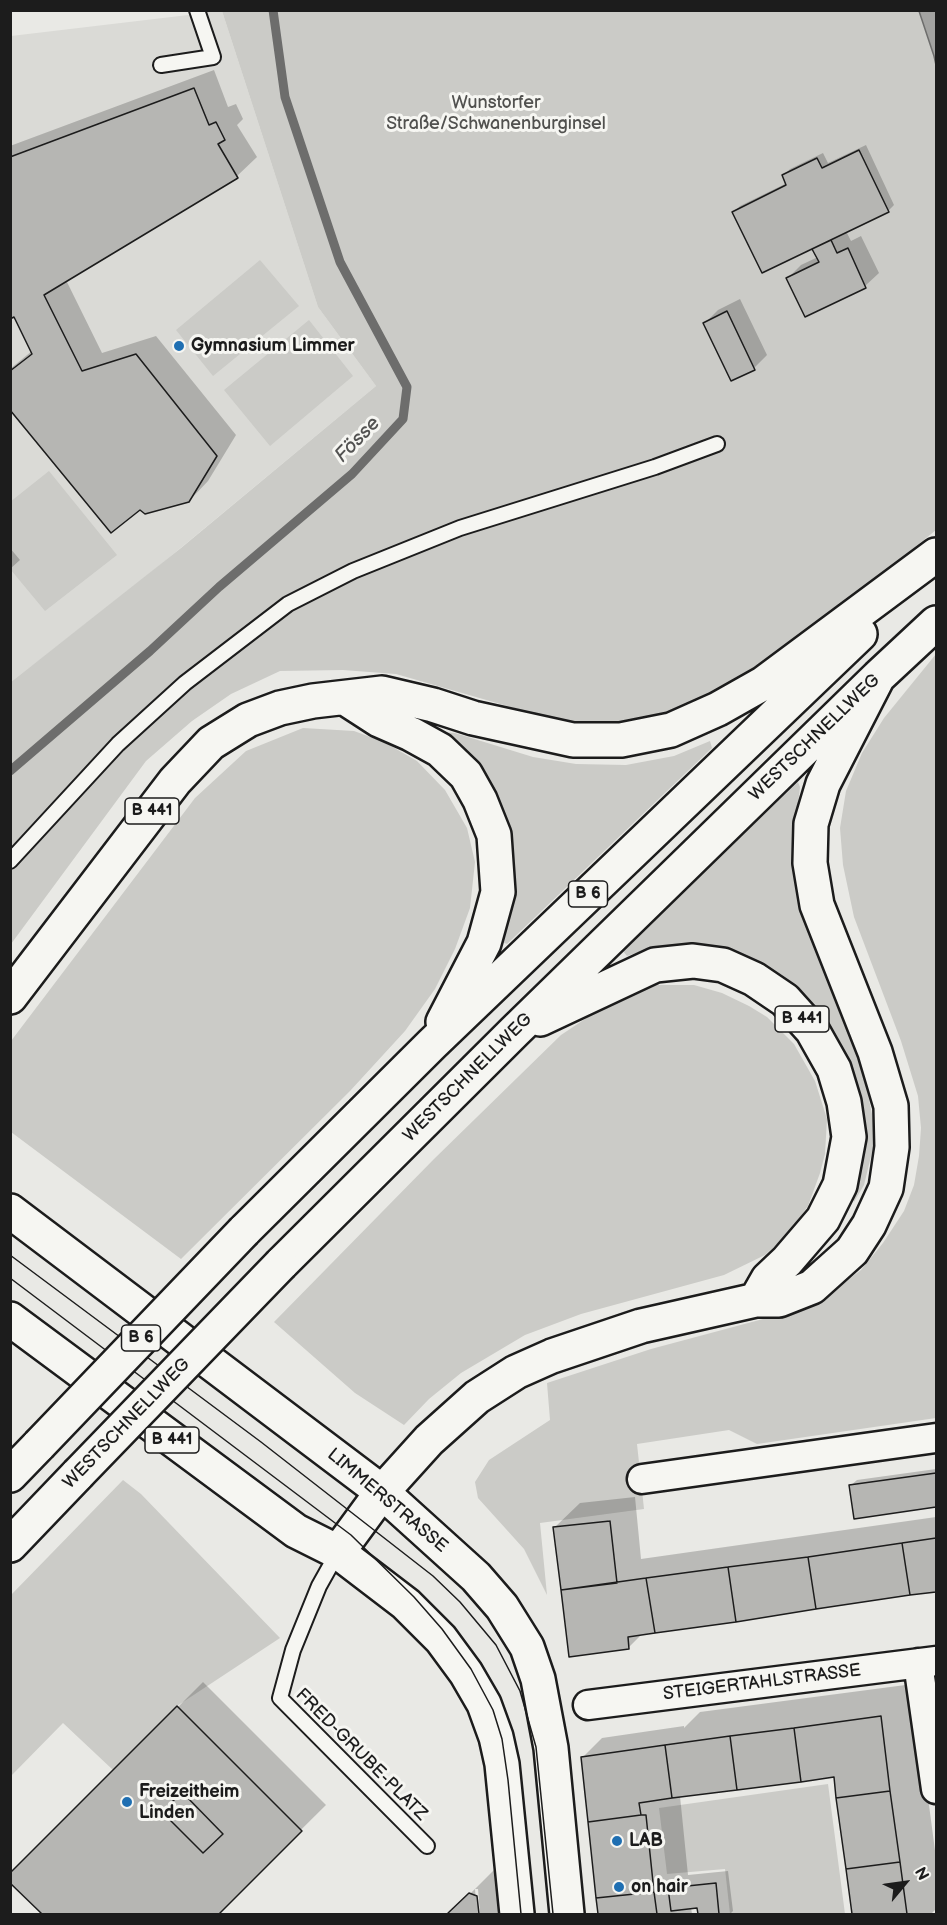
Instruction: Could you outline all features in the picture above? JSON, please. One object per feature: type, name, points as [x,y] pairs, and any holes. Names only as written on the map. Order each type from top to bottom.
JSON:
[{"type":"main road","points":[[345,698],[382,693],[434,705],[473,718],[573,740],[621,740],[671,730],[718,709],[764,683],[936,555]]},
{"type":"main road","name":"B 6","points":[[10,1475],[244,1231],[432,1044],[823,669],[936,564]]},
{"type":"main road","name":"WESTSCHNELLWEG","points":[[10,1545],[281,1264],[514,1032],[936,623]]},
{"type":"main road","points":[[517,1914],[502,1764],[496,1737],[484,1704],[466,1673],[441,1640],[406,1604],[338,1552],[382,1492],[429,1440],[477,1397],[516,1372],[562,1352],[641,1326],[756,1300],[779,1300],[812,1287],[852,1251],[869,1225],[886,1188],[892,1147],[891,1106],[875,1052],[817,904],[810,863],[811,824],[823,784],[878,677]]},
{"type":"main road","points":[[345,698],[379,720],[441,750],[466,775],[480,800],[494,835],[498,892],[484,943],[432,1044]]},
{"type":"main road","name":"B 441","points":[[10,997],[174,782],[211,743],[248,720],[280,708],[313,701],[345,698]]},
{"type":"main road","name":"B 441","points":[[514,1032],[655,964],[693,961],[723,965],[754,979],[785,1000],[812,1030],[834,1069],[844,1102],[849,1137],[840,1185],[823,1219],[787,1261],[768,1279],[756,1300]]},
{"type":"main road","name":"LIMMERSTRASSE","points":[[10,1211],[382,1492],[476,1577],[502,1607],[527,1647],[538,1679],[551,1748],[567,1914]]},
{"type":"main road","name":"B 441","points":[[10,1319],[296,1531],[338,1552]]},
{"type":"street","points":[[642,1479],[936,1438]]},
{"type":"street","points":[[927,1662],[936,1789]]},
{"type":"street","name":"STEIGERTAHLSTRASSE","points":[[588,1705],[927,1662]]},
{"type":"lane","points":[[160,65],[213,57],[197,10]]},
{"type":"lane","points":[[10,861],[118,744],[185,683],[288,604],[353,571],[460,528],[655,467],[717,444]]},
{"type":"lane","name":"FRED-GRUBE-PLATZ","points":[[338,1552],[319,1586],[293,1650],[280,1698],[427,1846]]},
{"type":"shaded area","name":"Gymnasium Limmer","points":[[222,11],[318,307],[376,386],[142,580],[11,682],[11,36]]},
{"type":"shaded area","points":[[919,11],[936,11],[936,65],[934,56]]},
{"type":"green space","name":"Wunstorfer Straße/Schwanenburginsel","points":[[222,11],[920,11],[936,62],[936,530],[819,625],[757,671],[711,698],[672,713],[632,722],[590,726],[549,718],[396,674],[343,670],[280,671],[231,694],[192,721],[146,761],[11,944],[11,682],[181,548],[376,386],[318,307]]},
{"type":"green space","points":[[260,260],[299,306],[213,376],[176,330]]},
{"type":"green space","points":[[309,320],[353,376],[270,446],[224,390]]},
{"type":"green space","points":[[49,471],[117,555],[45,611],[11,570],[10,502]]},
{"type":"green space","points":[[936,654],[936,1418],[757,1444],[729,1430],[637,1444],[644,1509],[540,1523],[547,1595],[524,1549],[478,1498],[475,1482],[489,1460],[550,1420],[547,1383],[651,1349],[778,1315],[829,1294],[861,1270],[883,1243],[904,1211],[914,1185],[919,1156],[921,1128],[918,1096],[901,1041],[854,917],[843,865],[840,828],[846,791],[862,753],[884,718]]},
{"type":"green space","points":[[303,728],[354,731],[384,742],[417,761],[445,790],[467,828],[475,862],[470,908],[455,949],[435,989],[405,1031],[350,1091],[181,1259],[11,1132],[11,1041],[195,798],[246,751]]},
{"type":"green space","points":[[441,732],[455,733],[533,757],[576,764],[626,765],[674,756],[710,741],[712,748],[507,944],[500,941],[507,909]]},
{"type":"green space","points":[[798,782],[800,787],[795,830],[806,915],[864,1076],[873,1119],[873,1148],[864,1185],[854,1202],[852,1196],[859,1176],[862,1149],[853,1076],[717,951],[686,945],[648,949],[627,956],[622,950]]},
{"type":"green space","points":[[657,985],[694,985],[722,993],[749,1006],[767,1017],[794,1044],[815,1081],[827,1119],[825,1154],[820,1173],[808,1206],[789,1233],[765,1255],[724,1275],[581,1314],[525,1335],[461,1373],[429,1399],[404,1425],[355,1393],[274,1322],[434,1159],[561,1035],[606,1005]]},
{"type":"green space","points":[[123,1480],[141,1494],[280,1638],[177,1706],[113,1770],[63,1723],[11,1776],[11,1595]]},
{"type":"green space","points":[[828,1784],[845,1914],[730,1914],[725,1869],[667,1874],[659,1808]]},
{"type":"building","name":"Gymnasium Limmer","points":[[194,88],[209,125],[216,122],[225,140],[218,144],[238,178],[44,295],[82,371],[136,354],[217,456],[189,502],[145,514],[140,510],[111,533],[10,410],[10,371],[32,354],[14,317],[10,319],[10,157]]},
{"type":"building","points":[[859,150],[889,212],[762,273],[732,212],[786,185],[782,175],[817,158],[822,168]]},
{"type":"building","points":[[831,240],[837,253],[848,248],[866,288],[805,317],[786,278],[819,262],[812,249]]},
{"type":"building","points":[[727,311],[755,370],[731,381],[703,323]]},
{"type":"building","points":[[936,1473],[936,1507],[854,1519],[849,1485]]},
{"type":"building","points":[[610,1521],[617,1583],[561,1590],[553,1527]]},
{"type":"building","points":[[936,1538],[936,1592],[910,1595],[902,1543]]},
{"type":"building","points":[[902,1543],[910,1595],[816,1609],[808,1557]]},
{"type":"building","points":[[808,1557],[816,1609],[736,1622],[728,1567]]},
{"type":"building","points":[[728,1567],[736,1622],[655,1633],[646,1578]]},
{"type":"building","points":[[646,1578],[655,1633],[628,1637],[629,1649],[569,1657],[561,1590]]},
{"type":"building","name":"Freizeitheim Linden","points":[[177,1706],[302,1831],[219,1914],[42,1914],[10,1883],[10,1873]],"holes":[[[182,1792],[223,1834],[203,1853],[162,1812]]]},
{"type":"building","points":[[881,1716],[890,1791],[836,1798],[834,1777],[801,1782],[794,1728]]},
{"type":"building","points":[[794,1728],[801,1782],[737,1790],[730,1736]]},
{"type":"building","points":[[730,1736],[737,1790],[672,1798],[665,1745]]},
{"type":"building","points":[[665,1745],[672,1798],[639,1803],[641,1815],[588,1822],[581,1757]]},
{"type":"building","points":[[890,1791],[900,1862],[846,1869],[836,1798]]},
{"type":"building","points":[[646,1815],[654,1892],[596,1898],[588,1822]]},
{"type":"building","points":[[900,1862],[907,1914],[852,1914],[846,1869]]},
{"type":"building","points":[[716,1883],[719,1914],[698,1914],[697,1908],[671,1911],[668,1888]]},
{"type":"building","points":[[654,1892],[657,1914],[598,1914],[596,1898]]},
{"type":"building","points":[[469,1893],[477,1896],[479,1914],[447,1914]]},
{"type":"waterway","name":"Fösse","points":[[10,771],[150,651],[219,587],[352,474],[403,419],[407,387],[340,262],[285,97],[273,10]]},
{"type":"tram line","points":[[10,1255],[261,1442],[433,1576],[460,1602],[496,1645],[520,1691],[536,1747],[553,1914]]},
{"type":"tram line","points":[[10,1278],[351,1535],[414,1597],[442,1629],[471,1669],[493,1710],[502,1739],[521,1914]]},
{"type":"place","name":"Gymnasium Limmer","points":[[179,346]]},
{"type":"place","name":"Freizeitheim Linden","points":[[127,1802]]},
{"type":"place","name":"LAB","points":[[617,1841]]},
{"type":"place","name":"on hair","points":[[619,1887]]}]
